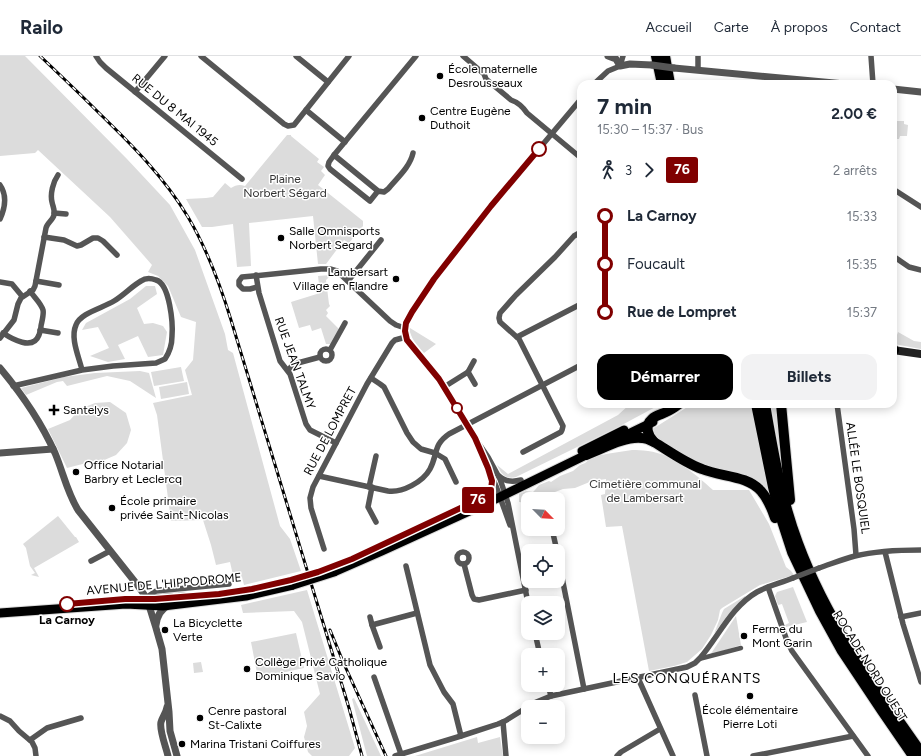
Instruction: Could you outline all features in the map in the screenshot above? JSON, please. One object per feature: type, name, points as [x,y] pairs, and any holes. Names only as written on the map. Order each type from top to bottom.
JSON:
[{"type":"highway","points":[[665,56],[669,80]]},
{"type":"highway","points":[[654,61],[661,80]]},
{"type":"highway","points":[[654,442],[648,434],[648,425],[652,419],[673,408]]},
{"type":"highway","name":"ROCADE NORD OUEST","points":[[757,408],[780,515],[792,552],[812,596],[842,651],[877,705],[913,756]]},
{"type":"highway","name":"ROCADE NORD OUEST","points":[[766,408],[780,483],[787,509],[808,567],[823,600],[845,639],[881,695],[921,752]]},
{"type":"highway","points":[[781,408],[790,498],[798,542]]},
{"type":"highway","points":[[586,456],[621,441],[631,438],[644,438],[654,442],[698,468],[750,482],[758,487],[764,494],[792,552]]},
{"type":"main road","points":[[897,352],[921,356]]},
{"type":"main road","name":"AVENUE DE L'HIPPODROME","points":[[0,609],[125,599],[148,602],[163,606],[258,594],[292,583],[304,576],[332,570],[362,561],[523,482],[667,408]]},
{"type":"main road","name":"AVENUE DE L'HIPPODROME","points":[[523,482],[586,456],[670,414],[679,408]]},
{"type":"main road","name":"AVENUE DE L'HIPPODROME","points":[[332,570],[484,497],[502,492]]},
{"type":"main road","name":"AVENUE DE L'HIPPODROME","points":[[0,613],[131,604],[148,602],[155,599],[235,592],[292,583]]},
{"type":"street","name":"RUE DU 8 MAI 1945","points":[[96,56],[106,68],[242,179]]},
{"type":"street","points":[[135,92],[165,56]]},
{"type":"street","points":[[201,56],[286,125],[290,126],[294,125],[350,56]]},
{"type":"street","points":[[296,56],[328,82]]},
{"type":"street","points":[[378,191],[370,201],[330,169],[328,164],[416,56]]},
{"type":"street","points":[[463,56],[484,74],[486,79],[510,100],[515,101],[577,155]]},
{"type":"street","points":[[608,56],[616,59],[620,66]]},
{"type":"street","points":[[620,66],[623,56]]},
{"type":"street","points":[[695,70],[698,56]]},
{"type":"street","points":[[871,56],[873,80]]},
{"type":"street","points":[[598,80],[608,71],[620,66],[654,61],[674,68],[771,80]]},
{"type":"street","points":[[897,89],[921,92]]},
{"type":"street","points":[[510,508],[512,498],[523,482],[508,481],[498,474],[434,372],[409,343],[406,337],[405,328],[412,312],[437,275],[491,206],[577,104]]},
{"type":"street","points":[[306,110],[345,142]]},
{"type":"street","points":[[334,155],[378,191],[384,192],[409,164],[413,153]]},
{"type":"street","points":[[30,291],[43,310],[38,337],[30,343],[15,340],[2,335],[15,318],[22,296],[34,288],[46,225],[53,217],[54,213],[51,200],[54,182],[58,175]]},
{"type":"street","points":[[0,185],[4,197],[4,209],[0,219]]},
{"type":"street","points":[[897,191],[921,206]]},
{"type":"street","points":[[54,213],[66,214]]},
{"type":"street","points":[[523,452],[561,432],[563,428],[562,423],[517,337],[500,322],[500,313],[520,290],[577,234]]},
{"type":"street","points":[[44,237],[64,240],[77,246],[93,238],[98,238],[117,255]]},
{"type":"street","points":[[348,281],[381,240]]},
{"type":"street","points":[[897,259],[909,267],[921,270]]},
{"type":"street","points":[[257,287],[243,289],[238,283],[242,277],[330,269],[337,271],[390,321],[405,328]]},
{"type":"street","name":"RUE JEAN TALMY","points":[[256,275],[257,287],[280,361],[290,374],[307,426],[313,432],[336,443]]},
{"type":"street","points":[[14,386],[82,370],[156,363],[164,359],[171,344],[172,327],[171,310],[164,287],[161,283],[156,279],[142,280],[113,302],[88,314],[78,321],[74,330],[74,337],[82,370]]},
{"type":"street","points":[[36,281],[59,285]]},
{"type":"street","points":[[0,282],[12,284],[22,296]]},
{"type":"street","points":[[517,337],[577,306]]},
{"type":"street","points":[[320,357],[325,361],[330,360],[332,355],[330,350],[345,323]]},
{"type":"street","points":[[40,330],[58,333]]},
{"type":"street","name":"RUE DE LOMPRET","points":[[324,549],[310,505],[312,490],[371,378],[393,341],[406,337]]},
{"type":"street","points":[[320,357],[323,350],[330,350]]},
{"type":"street","points":[[288,370],[294,364],[320,357]]},
{"type":"street","points":[[444,387],[468,372],[474,361]]},
{"type":"street","points":[[0,368],[36,417],[53,448],[77,508],[140,587],[148,602],[163,657],[170,731],[177,756]]},
{"type":"street","points":[[319,476],[390,491],[396,491],[413,484],[429,471],[435,453],[443,438],[577,368]]},
{"type":"street","points":[[468,372],[476,384]]},
{"type":"street","points":[[371,378],[384,387],[413,442],[421,449],[435,453],[445,459],[456,482]]},
{"type":"street","name":"ALLÉE LE BOSQUIEL","points":[[838,408],[854,529],[856,555]]},
{"type":"street","points":[[475,438],[492,481],[492,486],[484,497]]},
{"type":"street","points":[[0,453],[53,448]]},
{"type":"street","points":[[376,456],[368,507],[376,522]]},
{"type":"street","points":[[488,468],[510,508],[527,596]]},
{"type":"street","points":[[498,474],[516,542]]},
{"type":"street","points":[[374,677],[397,756],[502,722],[534,703],[551,696],[685,668],[692,665],[699,659],[739,607],[756,593],[768,587],[856,555],[921,550]]},
{"type":"street","points":[[91,561],[110,551]]},
{"type":"street","points":[[885,552],[901,617],[921,682]]},
{"type":"street","points":[[464,564],[474,599],[479,600],[526,590]]},
{"type":"street","points":[[406,566],[430,664],[444,692],[453,704],[461,736]]},
{"type":"street","points":[[148,602],[150,595],[156,591],[229,584]]},
{"type":"street","points":[[768,587],[784,632],[795,656],[868,756]]},
{"type":"street","points":[[564,588],[584,689]]},
{"type":"street","points":[[156,628],[157,619],[160,612],[167,606],[173,604]]},
{"type":"street","points":[[372,625],[417,612]]},
{"type":"street","points":[[901,617],[921,613]]},
{"type":"street","points":[[370,617],[380,647]]},
{"type":"street","points":[[699,659],[741,648]]},
{"type":"street","points":[[638,678],[673,756]]},
{"type":"street","points":[[550,692],[551,696]]},
{"type":"street","points":[[695,695],[707,756]]},
{"type":"street","points":[[166,755],[161,722],[166,713],[168,703]]},
{"type":"street","points":[[0,716],[10,721],[18,731],[32,742],[35,748],[36,756]]},
{"type":"street","points":[[30,740],[47,728],[81,718]]},
{"type":"street","points":[[502,722],[506,756]]},
{"type":"street","points":[[617,756],[660,728]]},
{"type":"street","points":[[753,756],[853,736]]},
{"type":"green space","points":[[0,56],[25,56],[127,159],[170,205],[195,250],[225,334],[228,350],[233,353],[280,526],[290,539],[301,571],[244,585],[242,577],[233,575],[230,562],[216,565],[203,520],[171,521],[157,415],[153,403],[192,395],[185,370],[193,360],[196,322],[181,317],[168,286],[158,276],[148,272],[152,265],[110,217],[38,150],[35,153],[0,156]]},
{"type":"green space","points":[[897,121],[904,121],[904,124],[908,125],[907,136],[900,136],[899,139],[897,139]]},
{"type":"green space","name":"Plaine Norbert Ségard","points":[[287,135],[291,135],[319,159],[317,162],[324,167],[321,171],[325,175],[318,185],[363,221],[363,226],[349,243],[344,240],[326,264],[318,264],[313,216],[249,223],[251,266],[237,267],[233,224],[202,227],[186,199],[213,197],[225,183],[231,188],[238,185],[245,186]]},
{"type":"green space","points":[[331,275],[326,280],[330,306],[326,310],[328,313],[326,316],[340,330],[331,344],[326,344],[321,328],[312,331],[310,325],[299,328],[291,302],[320,293],[318,276]]},
{"type":"green space","points":[[146,286],[155,286],[157,294],[137,308],[144,324],[153,323],[163,326],[167,332],[163,355],[148,357],[138,336],[118,345],[125,359],[108,362],[90,356],[109,348],[98,327],[82,330],[86,323],[130,299]]},
{"type":"green space","points":[[409,327],[436,344],[424,353],[412,338]]},
{"type":"green space","points":[[898,332],[914,341],[921,342],[921,349],[897,345]]},
{"type":"green space","points":[[181,367],[184,381],[154,386],[151,372]]},
{"type":"green space","points":[[140,371],[149,373],[156,398],[130,381],[107,376],[67,386],[63,381],[57,382],[26,395],[21,388],[64,377],[95,373]]},
{"type":"green space","points":[[187,382],[189,394],[161,399],[159,387]]},
{"type":"green space","points":[[110,402],[126,413],[131,430],[127,443],[116,455],[102,461],[94,461],[67,468],[48,429],[70,420],[80,409],[95,403]]},
{"type":"green space","points":[[626,408],[654,408],[516,477],[509,478],[504,476],[497,465],[508,474],[618,415]]},
{"type":"green space","points":[[686,408],[752,408],[773,505],[768,496],[696,464],[651,436],[651,430]]},
{"type":"green space","points":[[772,408],[777,408],[786,490]]},
{"type":"green space","name":"Cimetière communal de Lambersart","points":[[632,450],[657,453],[675,460],[713,490],[749,490],[769,524],[786,567],[794,575],[760,585],[722,608],[711,635],[702,649],[687,662],[649,671],[622,526],[606,527],[601,495],[605,494],[606,479],[592,481],[575,488],[563,489],[555,492],[533,492],[539,485],[549,481],[551,482],[560,476],[573,471],[595,455]]},
{"type":"green space","points":[[521,493],[521,502],[519,502],[519,494]]},
{"type":"green space","points":[[58,516],[79,542],[34,568],[39,577],[31,575],[35,573],[30,566],[26,548],[23,544]]},
{"type":"green space","points":[[793,587],[807,622],[786,627],[785,625],[789,623],[782,604],[778,605],[775,596],[777,592]]},
{"type":"green space","points":[[307,590],[355,748],[349,756],[312,756],[308,752],[304,737],[307,726],[304,712],[320,694],[302,622],[294,611],[243,613],[241,605]]},
{"type":"green space","points":[[745,596],[736,605],[714,634],[724,609]]},
{"type":"green space","points":[[736,616],[741,645],[710,655]]},
{"type":"green space","points":[[296,633],[304,668],[258,678],[251,642]]},
{"type":"green space","points":[[201,662],[203,672],[194,673],[193,663]]},
{"type":"green space","points":[[354,698],[381,756],[367,756],[352,699]]},
{"type":"green space","points":[[477,737],[478,743],[500,737],[503,756],[415,756]]},
{"type":"railway","points":[[40,56],[123,137],[169,188],[195,229],[207,254],[218,280],[231,320],[349,708],[362,756]]},
{"type":"railway","points":[[330,630],[386,756]]},
{"type":"bus line","name":"76","points":[[67,604],[219,594],[252,589],[291,580],[318,572],[352,559],[484,497],[491,489],[492,481],[475,438],[439,379],[407,340],[405,328],[412,312],[437,275],[491,206],[539,149]]},
{"type":"place","name":"École maternelle Desrousseaux","points":[[440,76]]},
{"type":"place","name":"Centre Eugène Duthoit","points":[[422,118]]},
{"type":"place","name":"Salle Omnisports Norbert Segard","points":[[281,238]]},
{"type":"place","name":"Lambersart Village en Flandre","points":[[396,279]]},
{"type":"place","name":"Santelys","points":[[54,410]]},
{"type":"place","name":"Office Notarial Barbry et Leclercq","points":[[76,472]]},
{"type":"place","name":"École primaire privée Saint-Nicolas","points":[[112,508]]},
{"type":"place","name":"La Carnoy","points":[[67,604]]},
{"type":"place","name":"La Bicyclette Verte","points":[[165,630]]},
{"type":"place","name":"Ferme du Mont Garin","points":[[744,636]]},
{"type":"place","name":"Collège Privé Catholique Dominique Savio","points":[[247,669]]},
{"type":"place","name":"École élémentaire Pierre Loti","points":[[750,696]]},
{"type":"place","name":"Cenre pastoral St-Calixte","points":[[200,718]]},
{"type":"place","name":"Marina Tristani Coiffures","points":[[182,744]]},
{"type":"district","name":"LES CONQUÉRANTS","points":[[687,678]]}]
